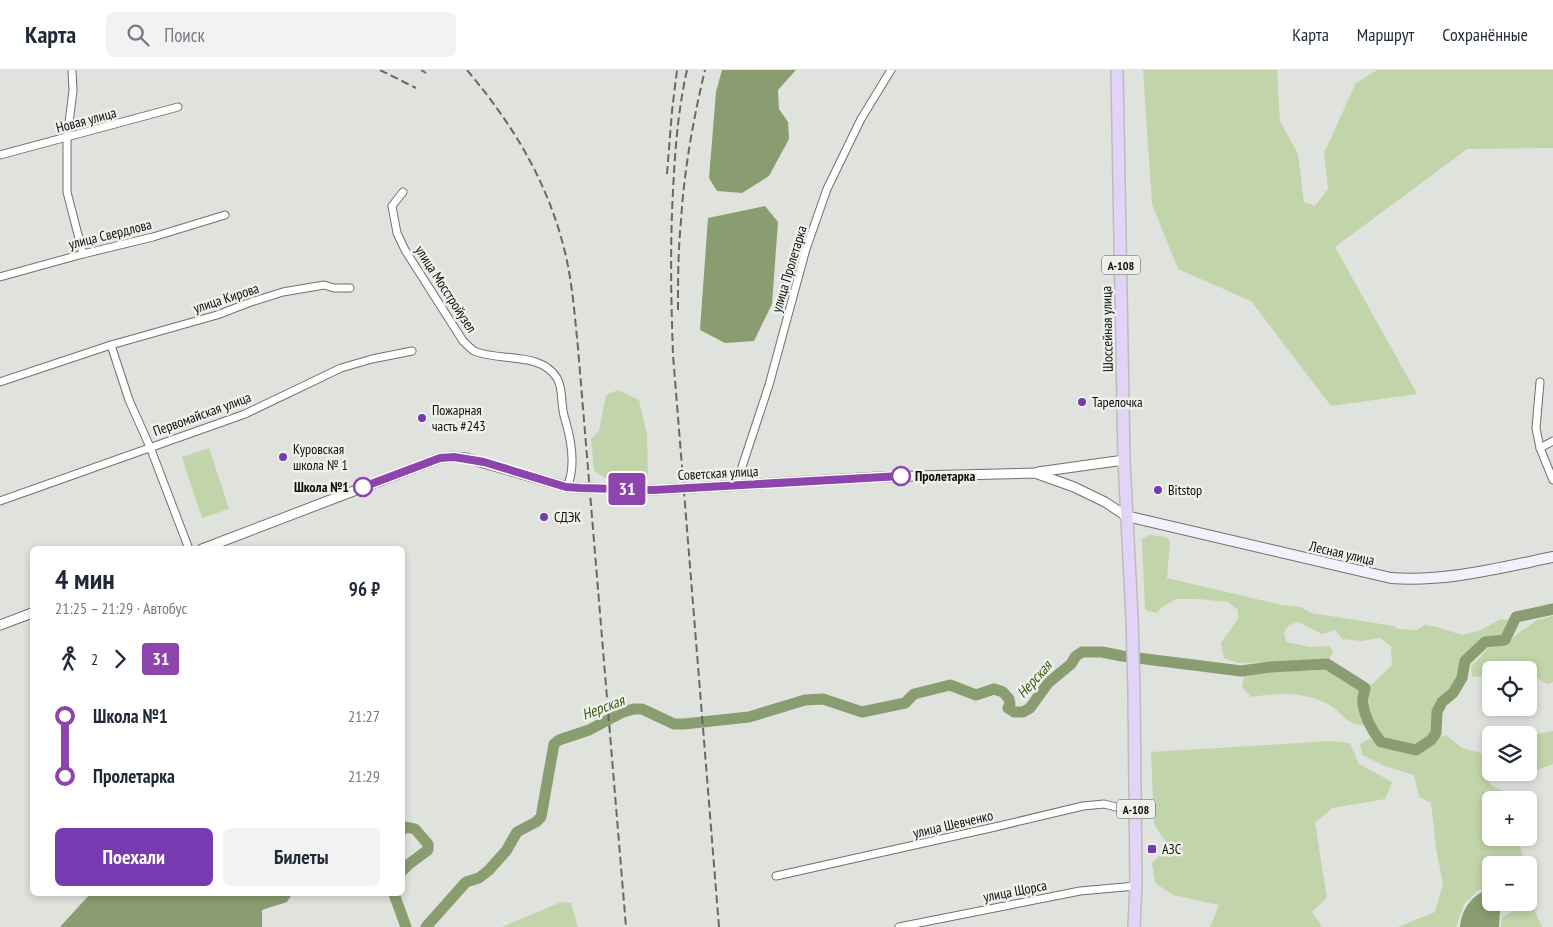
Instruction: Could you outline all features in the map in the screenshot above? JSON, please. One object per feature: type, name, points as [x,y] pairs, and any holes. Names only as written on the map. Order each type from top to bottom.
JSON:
[{"type":"highway","name":"Шоссейная улица","points":[[1117,70],[1124,460],[1132,617],[1136,812]]},
{"type":"highway","name":"А-108","points":[[1134,927],[1136,812]]},
{"type":"main road","name":"Лесная улица","points":[[1126,516],[1390,578],[1427,579],[1448,577],[1553,557]]},
{"type":"street","points":[[72,70],[72,91],[67,138],[67,192],[83,254]]},
{"type":"street","name":"улица Пролетарка","points":[[736,485],[769,385],[806,249],[828,190],[861,120],[890,70]]},
{"type":"street","name":"Новая улица","points":[[0,155],[178,107]]},
{"type":"street","name":"улица Мосстройузел","points":[[403,192],[392,206],[397,232],[406,250],[463,340],[472,350],[484,354],[538,363],[551,371],[557,378],[562,393],[562,408],[569,433],[571,453],[571,468],[566,487]]},
{"type":"street","name":"улица Свердлова","points":[[0,277],[153,237],[225,215]]},
{"type":"street","name":"улица Кирова","points":[[0,382],[111,345],[216,315],[283,292],[324,284],[334,288],[350,288]]},
{"type":"street","points":[[111,345],[129,400],[150,447],[188,546]]},
{"type":"street","name":"Первомайская улица","points":[[0,502],[245,414],[341,368],[372,359],[412,351]]},
{"type":"street","points":[[1540,382],[1536,428],[1540,448],[1553,480]]},
{"type":"street","points":[[1540,448],[1553,441]]},
{"type":"street","name":"Советская улица","points":[[210,546],[440,458],[454,457],[484,462],[566,487],[654,490],[879,477],[1036,473],[1098,498],[1126,516]]},
{"type":"street","points":[[1036,473],[1124,460]]},
{"type":"street","points":[[0,625],[30,614]]},
{"type":"street","name":"улица Шевченко","points":[[776,876],[1088,805],[1104,804],[1136,812]]},
{"type":"street","name":"улица Щорса","points":[[899,927],[1080,891],[1136,886]]},
{"type":"shaded area","points":[[722,70],[796,70],[778,90],[779,109],[788,122],[789,139],[769,176],[742,193],[717,191],[709,178],[716,92]]},
{"type":"shaded area","points":[[1143,70],[1277,70],[1280,121],[1298,154],[1304,202],[1315,206],[1328,189],[1324,153],[1356,83],[1377,70],[1553,70],[1553,148],[1467,149],[1335,247],[1417,394],[1331,406],[1251,301],[1178,269],[1152,204]]},
{"type":"shaded area","points":[[765,206],[778,222],[772,304],[754,341],[725,343],[700,330],[708,218]]},
{"type":"shaded area","points":[[618,390],[639,400],[647,435],[648,478],[635,480],[607,479],[594,471],[591,439],[599,431],[606,395]]},
{"type":"shaded area","points":[[209,448],[229,509],[202,518],[182,457]]},
{"type":"shaded area","points":[[1149,535],[1166,537],[1170,541],[1167,578],[1282,605],[1300,607],[1311,613],[1394,626],[1398,629],[1417,630],[1425,625],[1462,635],[1481,630],[1501,619],[1509,620],[1506,631],[1501,637],[1483,638],[1463,659],[1459,677],[1450,690],[1440,698],[1435,708],[1432,733],[1415,745],[1384,740],[1372,715],[1369,702],[1369,687],[1392,665],[1391,646],[1380,638],[1361,641],[1342,639],[1336,630],[1322,634],[1298,622],[1289,625],[1284,632],[1286,642],[1310,647],[1330,646],[1333,652],[1329,660],[1238,663],[1224,658],[1221,643],[1238,619],[1238,610],[1228,602],[1176,599],[1156,613],[1145,610],[1142,539]]},
{"type":"shaded area","points":[[1553,616],[1553,682],[1547,684],[1537,678],[1537,661],[1482,661],[1482,676],[1472,677],[1471,667],[1488,648],[1507,644],[1518,633],[1537,620]]},
{"type":"shaded area","points":[[1327,670],[1356,685],[1361,691],[1358,702],[1365,725],[1357,725],[1350,722],[1328,704],[1309,697],[1290,694],[1251,697],[1242,687],[1244,676],[1267,671]]},
{"type":"shaded area","points":[[1553,731],[1553,764],[1537,770],[1537,734]]},
{"type":"shaded area","points":[[1446,735],[1462,748],[1482,753],[1482,781],[1490,781],[1493,786],[1504,791],[1482,791],[1482,846],[1520,846],[1523,856],[1482,856],[1482,890],[1464,904],[1456,927],[1398,927],[1435,912],[1443,884],[1436,848],[1431,803],[1419,797],[1414,775],[1385,766],[1362,755],[1360,744],[1371,738],[1381,745],[1420,753],[1437,739]]},
{"type":"shaded area","points":[[1332,741],[1350,743],[1359,764],[1392,782],[1385,799],[1332,808],[1315,823],[1327,898],[1312,912],[1322,927],[1210,927],[1219,905],[1173,895],[1155,883],[1152,863],[1169,847],[1154,824],[1151,752]]},
{"type":"shaded area","points":[[1482,892],[1482,911],[1500,911],[1499,927],[1460,927],[1466,908]]},
{"type":"shaded area","points":[[88,896],[291,896],[287,902],[262,910],[262,927],[60,927]]},
{"type":"shaded area","points":[[561,902],[571,903],[578,927],[502,927]]},
{"type":"shaded area","points":[[1514,911],[1535,911],[1542,927],[1501,927],[1502,917]]},
{"type":"waterway","name":"Нерская","points":[[426,927],[466,882],[479,878],[489,870],[506,851],[517,832],[536,822],[541,817],[554,744],[559,740],[589,730],[623,712],[642,709],[674,724],[684,724],[749,717],[805,700],[823,699],[862,712],[905,703],[914,694],[950,685],[976,695],[994,689],[1003,692],[1009,699],[1010,704],[1008,708],[1014,712],[1023,712],[1030,708],[1048,683],[1071,664],[1076,656],[1082,652],[1102,652],[1241,671],[1270,667],[1327,664],[1365,688],[1363,702],[1366,714],[1372,729],[1381,742],[1416,750],[1431,740],[1436,733],[1437,712],[1442,702],[1453,693],[1462,678],[1465,661],[1485,642],[1505,640],[1516,617],[1553,609]]},
{"type":"waterway","name":"Нерская","points":[[405,828],[415,829],[428,844],[428,850],[405,868]]},
{"type":"waterway","name":"Нерская","points":[[395,896],[406,927]]},
{"type":"railway","points":[[380,70],[416,88]]},
{"type":"railway","points":[[421,70],[426,73]]},
{"type":"railway","points":[[467,70],[501,113],[529,159],[551,208],[567,261],[574,304],[578,348],[626,927]]},
{"type":"railway","points":[[667,174],[677,70]]},
{"type":"railway","points":[[687,70],[677,130],[673,191],[671,232],[673,355],[719,927]]},
{"type":"railway","points":[[678,310],[679,243],[684,183],[705,70]]},
{"type":"bus line","name":"31","points":[[363,487],[440,458],[454,457],[484,462],[566,487],[581,488],[654,490],[901,476]]},
{"type":"place","name":"Тарелочка","points":[[1082,402]]},
{"type":"place","name":"Пожарная часть #243","points":[[422,418]]},
{"type":"place","name":"Куровская школа № 1","points":[[283,457]]},
{"type":"place","name":"Пролетарка","points":[[901,476]]},
{"type":"place","name":"Школа №1","points":[[363,487]]},
{"type":"place","name":"Bitstop","points":[[1158,490]]},
{"type":"place","name":"СДЭК","points":[[544,517]]},
{"type":"place","name":"АЗС","points":[[1152,849]]}]
